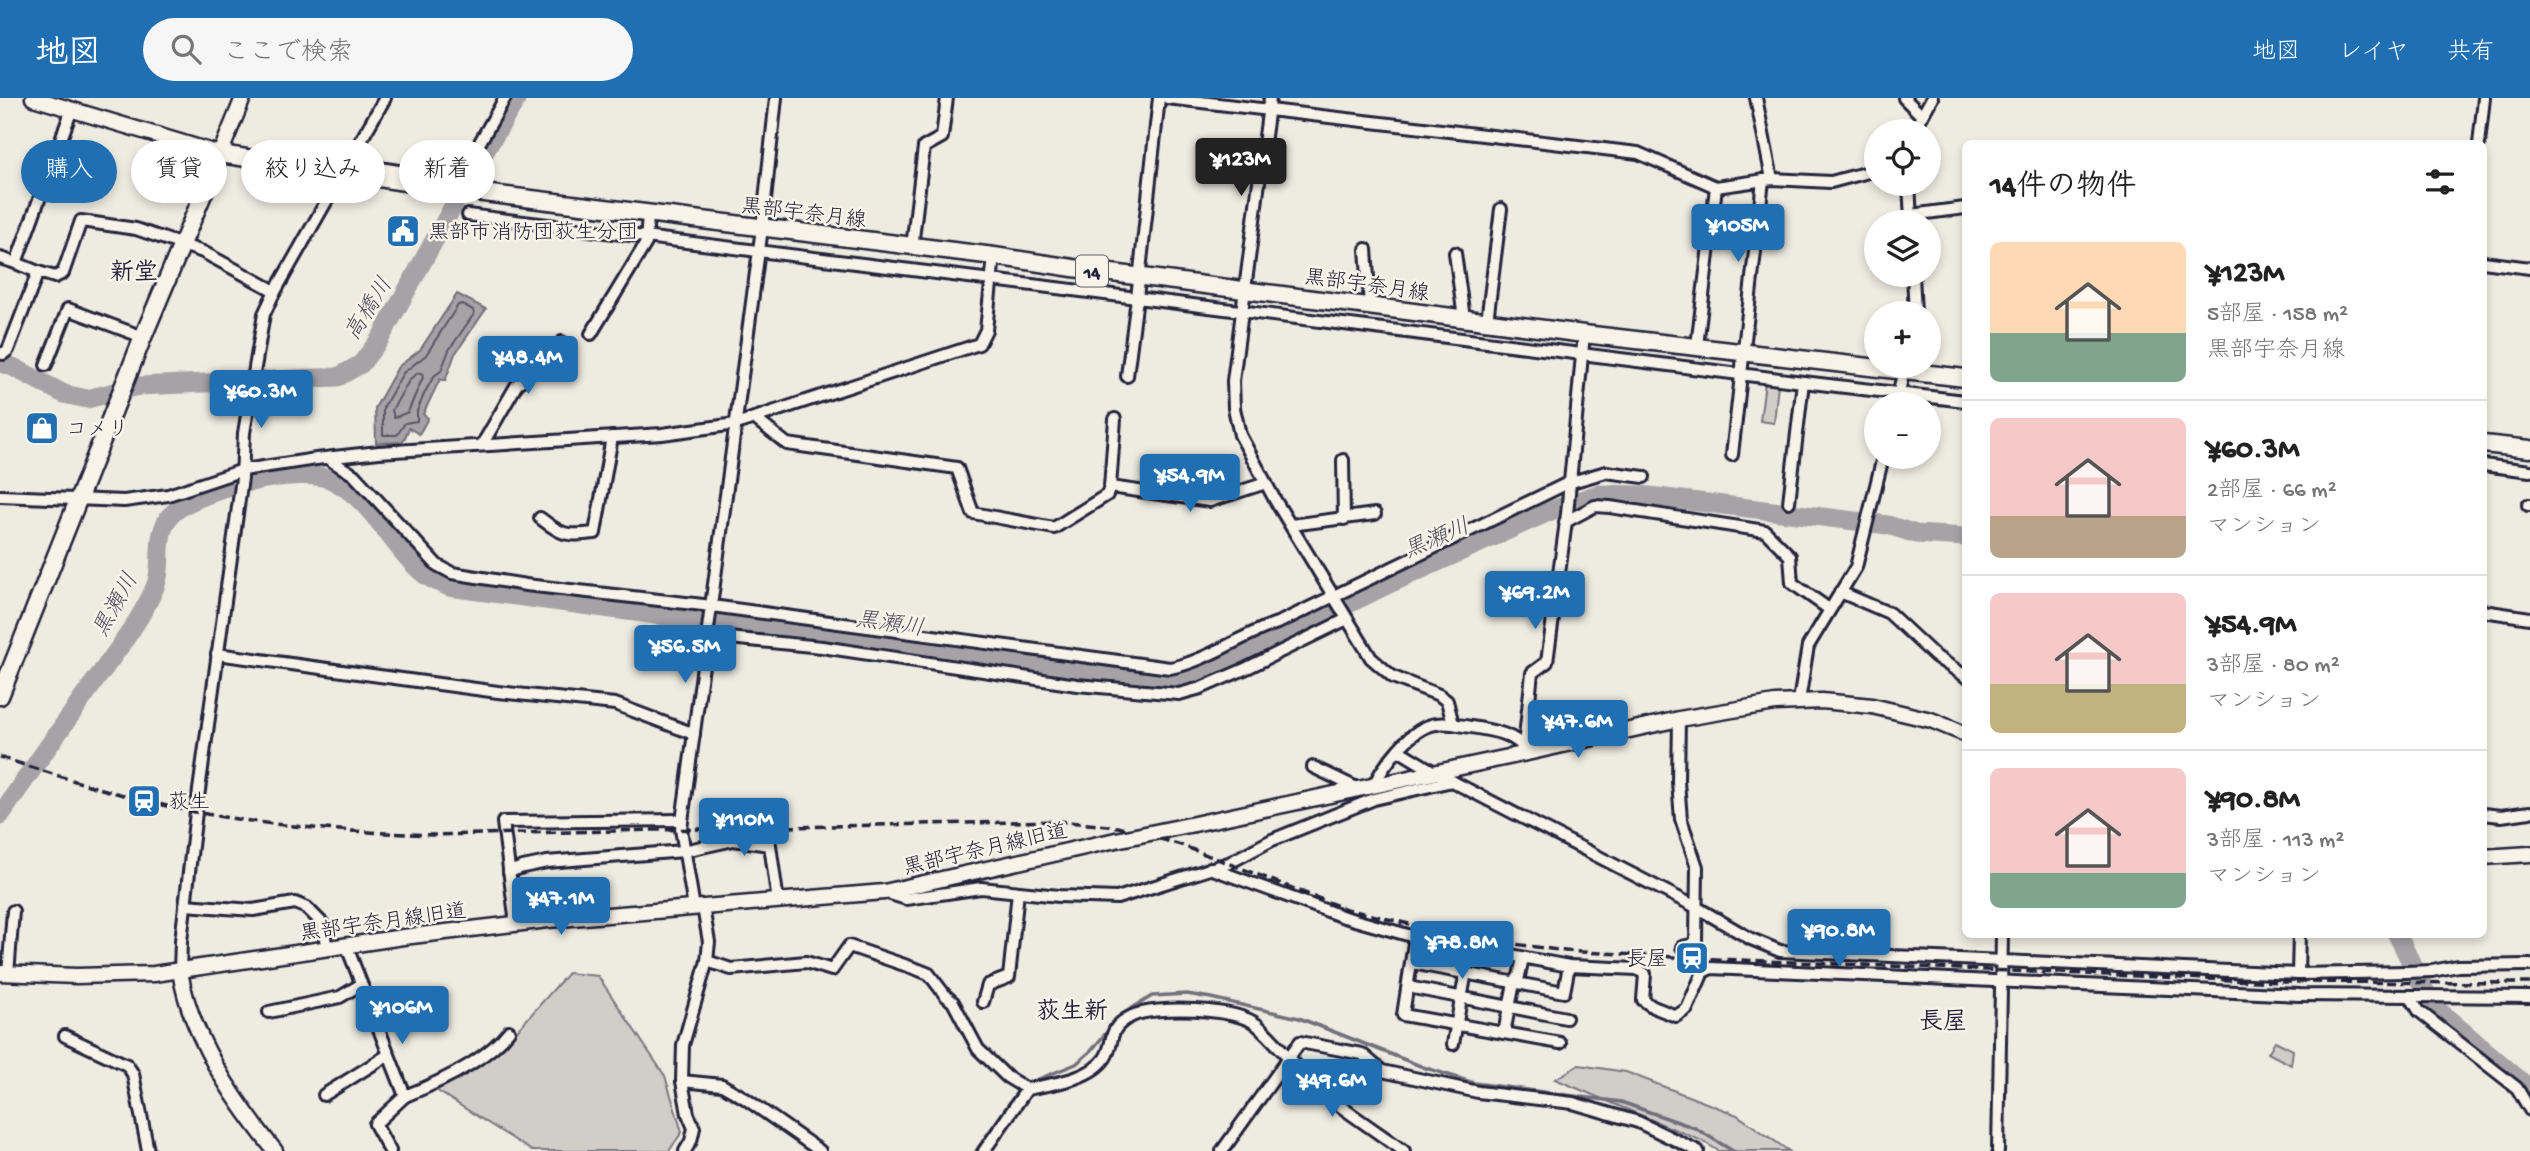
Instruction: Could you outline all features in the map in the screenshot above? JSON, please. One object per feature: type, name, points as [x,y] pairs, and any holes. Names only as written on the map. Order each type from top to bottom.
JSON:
[{"type":"main road","name":"黒部宇奈月線","points":[[385,174],[648,214],[994,256],[1584,334],[1864,364]]},
{"type":"main road","points":[[0,696],[200,203]]},
{"type":"main road","name":"黒部宇奈月線","points":[[1941,374],[1962,378]]},
{"type":"main road","points":[[2487,444],[2530,449]]},
{"type":"street","points":[[33,98],[174,140]]},
{"type":"street","points":[[226,140],[243,98]]},
{"type":"street","points":[[361,140],[385,98]]},
{"type":"street","points":[[385,172],[454,180],[471,158],[505,98]]},
{"type":"street","points":[[685,1151],[694,1128],[688,1114],[682,1081],[683,1045],[707,961],[709,942],[684,851],[682,820],[762,228],[776,98]]},
{"type":"street","points":[[912,247],[924,147],[942,137],[947,98]]},
{"type":"street","points":[[1127,376],[1159,98]]},
{"type":"street","points":[[1167,98],[1638,153],[1716,187],[1768,180],[1831,182],[1864,173]]},
{"type":"street","points":[[1270,98],[1233,381],[1234,408],[1240,435],[1371,658],[1393,677],[1447,701],[1453,724]]},
{"type":"street","points":[[1732,455],[1768,180],[1756,98]]},
{"type":"street","points":[[1904,98],[1921,115]]},
{"type":"street","points":[[1919,119],[1932,98]]},
{"type":"street","points":[[2479,140],[2484,98]]},
{"type":"street","points":[[16,263],[72,109]]},
{"type":"street","points":[[1697,346],[1716,187]]},
{"type":"street","points":[[275,1151],[249,1119],[204,1043],[189,1013],[180,971],[185,905],[242,474],[244,433],[264,314],[325,203]]},
{"type":"street","points":[[1487,321],[1501,209]]},
{"type":"street","points":[[1941,213],[1962,209]]},
{"type":"street","points":[[591,334],[646,243],[648,214]]},
{"type":"street","points":[[468,215],[1742,374],[1864,393]]},
{"type":"street","points":[[0,258],[55,277],[63,273],[81,221],[128,227],[182,245],[203,253],[275,291]]},
{"type":"street","points":[[1366,249],[1370,306]]},
{"type":"street","points":[[1455,253],[1464,318]]},
{"type":"street","points":[[0,496],[124,501],[168,495],[242,474],[327,458],[379,452],[662,434],[736,424],[979,344],[986,330],[994,256]]},
{"type":"street","points":[[2487,263],[2530,268]]},
{"type":"street","points":[[0,353],[8,350],[38,272]]},
{"type":"street","points":[[46,365],[68,309],[144,337]]},
{"type":"street","points":[[1525,750],[1532,673],[1547,662],[1566,518],[1584,334]]},
{"type":"street","points":[[482,445],[516,386],[529,371],[552,355],[562,342]]},
{"type":"street","points":[[1789,502],[1803,382]]},
{"type":"street","points":[[1941,400],[1962,401]]},
{"type":"street","points":[[754,418],[787,444],[957,468],[972,513],[1054,528],[1107,495],[1110,487],[1115,419]]},
{"type":"street","points":[[540,518],[559,532],[573,535],[594,533],[612,437]]},
{"type":"street","points":[[327,458],[354,475],[437,565],[452,573],[526,585],[1170,668],[1186,665],[1258,629],[1334,598],[1568,487],[1606,472],[1644,477]]},
{"type":"street","points":[[1343,460],[1344,519]]},
{"type":"street","points":[[2487,466],[2530,471]]},
{"type":"street","points":[[1799,701],[1808,646],[1856,567],[1879,469]]},
{"type":"street","points":[[1110,487],[1210,501],[1266,483]]},
{"type":"street","points":[[1566,518],[1595,506],[1765,531],[1790,556],[1792,583],[1829,609]]},
{"type":"street","points":[[1291,525],[1375,514]]},
{"type":"street","points":[[1840,593],[1889,612],[1935,656],[1962,674]]},
{"type":"street","points":[[2487,612],[2530,618]]},
{"type":"street","points":[[708,638],[822,647],[1077,685],[1180,694],[1224,678],[1346,618]]},
{"type":"street","points":[[217,654],[485,691],[615,704],[694,734]]},
{"type":"street","name":"黒部宇奈月線旧道","points":[[4,974],[128,975],[180,971],[516,924],[884,892],[1436,773],[1525,750],[1739,707],[1799,701],[1872,706],[1931,720],[1962,733]]},
{"type":"street","points":[[1679,719],[1678,782],[1681,819],[1698,867],[1696,941],[1682,947]]},
{"type":"street","points":[[1313,767],[1366,788],[1398,750],[1417,733],[1434,724],[1453,724],[1509,736],[1525,750]]},
{"type":"street","points":[[1398,750],[1436,773],[1751,939],[1780,951],[2298,974],[2432,971],[2458,966],[2530,965]]},
{"type":"street","points":[[884,892],[906,899],[981,888],[1059,897],[1117,898],[1229,863],[1272,840],[1374,799],[1452,781]]},
{"type":"street","points":[[2487,814],[2501,816],[2530,812]]},
{"type":"street","points":[[516,924],[503,822],[682,820]]},
{"type":"street","points":[[509,872],[547,862],[684,851],[733,840],[770,845],[778,902]]},
{"type":"street","points":[[2487,857],[2530,854]]},
{"type":"street","points":[[1210,868],[1344,917],[1415,937],[1569,966],[1637,969],[1645,974],[1643,1000],[1676,1016],[1687,1009],[1703,972],[1712,968],[2299,995],[2530,997]]},
{"type":"street","points":[[984,1002],[988,985],[1009,977],[1018,892]]},
{"type":"street","points":[[185,905],[253,910],[295,903],[307,908],[323,924],[327,950]]},
{"type":"street","points":[[4,974],[13,911]]},
{"type":"street","points":[[1415,937],[1403,1015],[1560,1043]]},
{"type":"street","points":[[1998,1151],[2002,938]]},
{"type":"street","points":[[2298,974],[2299,938]]},
{"type":"street","points":[[707,961],[731,970],[806,961],[832,971],[849,946],[919,970],[929,974],[953,1002],[978,1049],[1007,1077],[1027,1089],[1057,1083],[1090,1071],[1105,1058],[1117,1025],[1132,1016],[1149,1010],[1179,1009],[1235,1015],[1254,1022],[1311,1084],[1404,1151]]},
{"type":"street","points":[[346,947],[405,1096]]},
{"type":"street","points":[[1453,1044],[1470,949]]},
{"type":"street","points":[[1504,1033],[1514,983],[1519,976],[1523,958]]},
{"type":"street","points":[[1412,963],[1564,992],[1569,966]]},
{"type":"street","points":[[269,1012],[340,997],[360,985]]},
{"type":"street","points":[[1408,987],[1566,1018]]},
{"type":"street","points":[[2413,996],[2419,1011],[2517,1088],[2530,1110]]},
{"type":"street","points":[[390,1151],[374,1124],[405,1096],[422,1090],[479,1058],[500,1042],[509,1031]]},
{"type":"street","points":[[65,1036],[127,1065],[133,1074],[148,1151]]},
{"type":"street","points":[[1222,1151],[1300,1042],[1362,1054],[1382,1071],[1478,1092],[1573,1103],[1638,1122],[1698,1151]]},
{"type":"street","points":[[324,1095],[388,1055]]},
{"type":"street","points":[[682,1081],[722,1086],[743,1097],[820,1151]]},
{"type":"street","points":[[984,1151],[1027,1089]]},
{"type":"shaded area","points":[[1765,382],[1778,384],[1774,423],[1760,421]]},
{"type":"shaded area","points":[[568,973],[598,976],[665,1076],[682,1132],[669,1151],[532,1151],[436,1090],[497,1053]]},
{"type":"shaded area","points":[[2275,1041],[2293,1050],[2291,1065],[2268,1053]]},
{"type":"shaded area","points":[[1579,1065],[1626,1072],[1737,1115],[1789,1151],[1719,1151],[1702,1141],[1555,1079]]},
{"type":"water","points":[[457,294],[486,309],[455,354],[445,381],[440,379],[423,414],[428,418],[419,434],[409,428],[403,442],[376,443],[375,408],[398,367],[420,350]]},
{"type":"waterway","name":"高橋川","points":[[0,363],[64,394],[87,399],[139,386],[338,377],[361,364],[380,339],[466,183],[517,98]]},
{"type":"waterway","name":"黒瀬川","points":[[0,816],[143,612],[158,578],[162,532],[171,515],[201,497],[249,482],[274,478],[317,476],[346,488],[370,511],[413,564],[427,577],[449,587],[1152,682],[1196,679],[1391,583],[1553,510],[1598,494],[1641,495],[1888,525],[1916,534],[1962,537]]},
{"type":"waterway","name":"黒瀬川","points":[[2399,938],[2432,1005],[2530,1089]]},
{"type":"waterway","points":[[1115,1022],[1121,1015],[1152,996],[1187,994],[1211,998],[1299,1018],[1423,1067],[1474,1083],[1621,1102],[1695,1128],[1733,1151]]},
{"type":"waterway","points":[[976,1151],[1015,1095],[1026,1084],[1076,1064],[1110,1028]]},
{"type":"railway","points":[[0,757],[170,807],[284,825],[373,832],[433,835],[1058,821],[1118,827],[1181,845],[1346,909],[1464,937],[1565,951],[2282,982],[2530,983]]},
{"type":"place","name":"黒部市消防団荻生分団","points":[[403,231]]},
{"type":"place","name":"コメリ","points":[[42,428]]},
{"type":"place","name":"荻生","points":[[144,801]]},
{"type":"place","name":"長屋","points":[[1692,958]]},
{"type":"district","name":"新堂","points":[[134,271]]},
{"type":"district","name":"荻生新","points":[[1072,1010]]},
{"type":"district","name":"長屋","points":[[1943,1020]]}]
